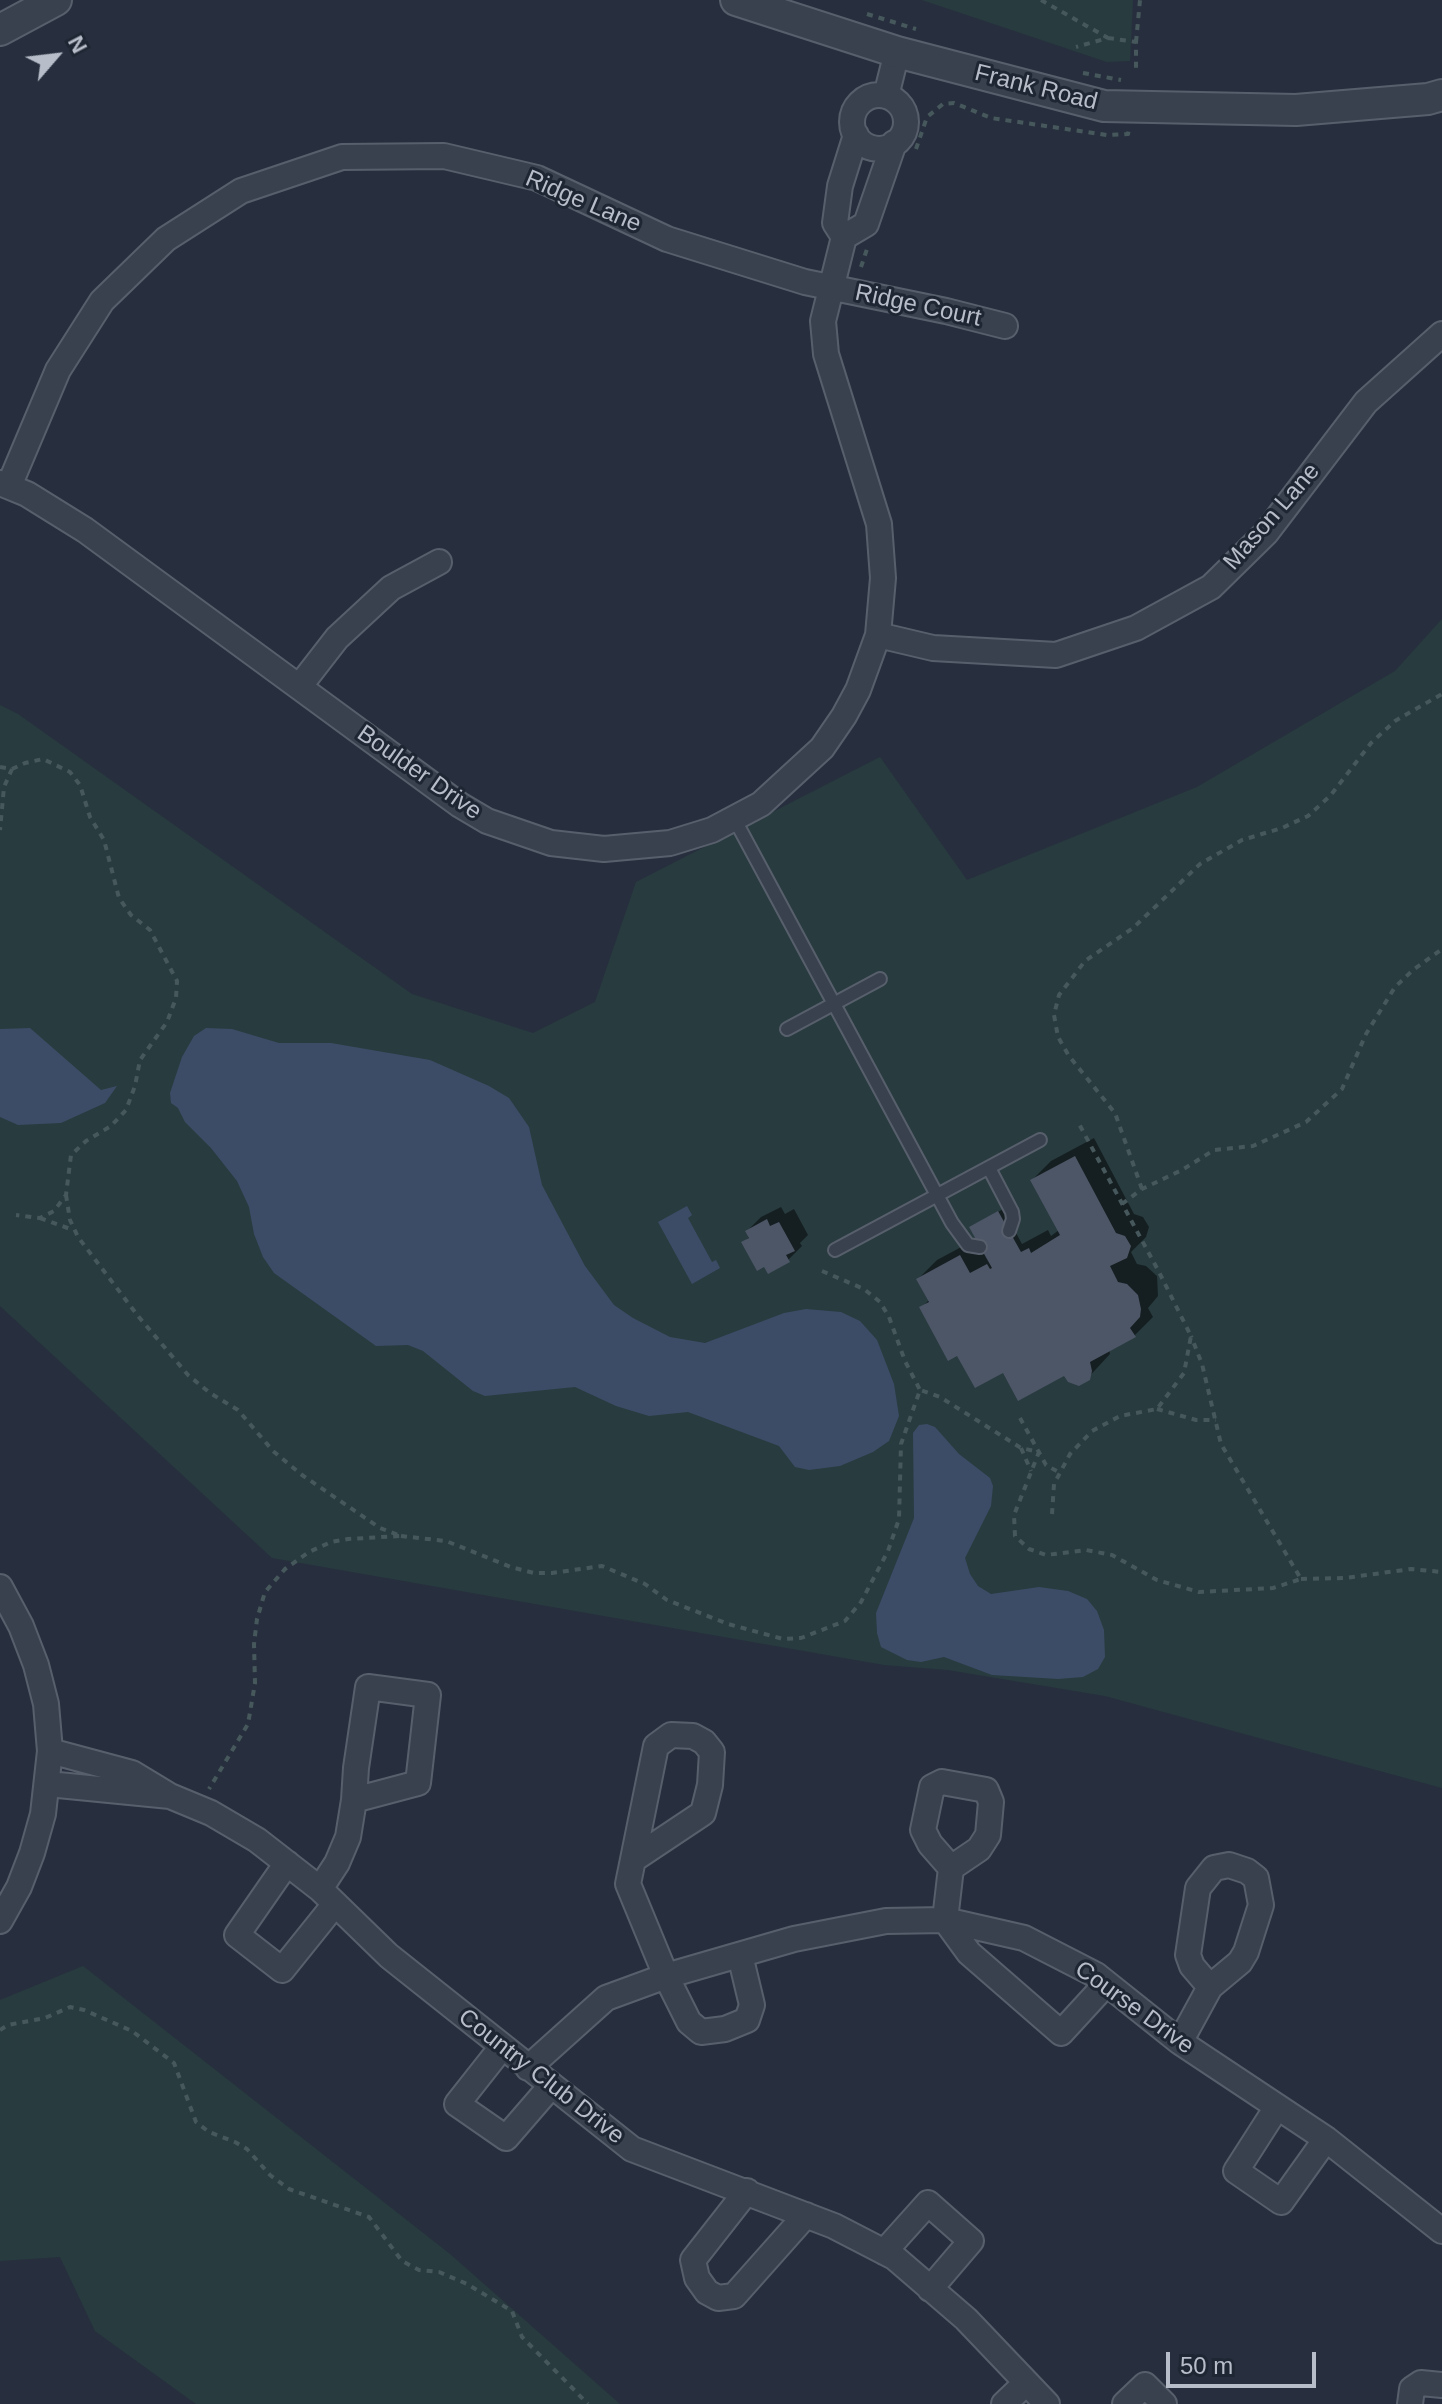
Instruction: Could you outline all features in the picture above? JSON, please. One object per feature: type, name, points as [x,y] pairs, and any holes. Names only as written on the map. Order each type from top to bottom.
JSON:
[{"type":"street","points":[[0,30],[56,0]]},
{"type":"street","name":"Frank Road","points":[[736,0],[897,52],[1104,106],[1296,110],[1428,99],[1442,95]]},
{"type":"street","points":[[844,237],[866,224],[903,150],[901,136],[905,120],[899,104],[886,96],[897,52]]},
{"type":"street","name":"Boulder Drive","points":[[5,484],[44,503],[85,530],[460,805],[503,828],[567,846],[627,849],[689,838],[735,820],[761,804],[822,748],[853,700],[878,635],[883,596],[882,540],[871,490],[826,354],[823,321],[844,237],[835,223],[840,186],[856,135],[852,122],[858,105],[873,95],[886,96]]},
{"type":"street","points":[[856,135],[872,148],[903,150]]},
{"type":"street","name":"Ridge Lane","points":[[5,484],[58,370],[102,301],[166,239],[241,191],[342,157],[444,156],[537,178],[667,239],[831,287]]},
{"type":"street","name":"Ridge Court","points":[[831,287],[1005,326]]},
{"type":"street","name":"Mason Lane","points":[[878,635],[933,648],[1056,655],[1136,628],[1211,587],[1266,533],[1366,402],[1442,334]]},
{"type":"street","points":[[299,687],[337,638],[391,588],[439,562]]},
{"type":"street","points":[[0,1587],[21,1626],[36,1665],[46,1704],[50,1751],[48,1784],[32,1853],[19,1887],[0,1921]]},
{"type":"street","points":[[287,1863],[237,1935],[282,1970],[328,1896],[348,1837],[368,1687],[428,1695],[418,1783],[354,1800]]},
{"type":"street","points":[[634,1859],[703,1813],[710,1785],[712,1752],[704,1742],[693,1736],[671,1735],[656,1746],[628,1884],[666,1976],[689,2022],[701,2032],[725,2029],[747,2020],[752,2005],[740,1955]]},
{"type":"street","name":"Country Club Drive","points":[[50,1751],[132,1773],[257,1840],[328,1896],[389,1956],[632,2149],[806,2215],[894,2257],[966,2319],[1047,2404]]},
{"type":"street","name":"Country Club Drive","points":[[48,1784],[170,1796]]},
{"type":"street","points":[[1180,2042],[1210,1987],[1240,1962],[1246,1952],[1261,1905],[1256,1878],[1247,1871],[1229,1865],[1214,1868],[1198,1888],[1188,1947],[1192,1966],[1210,1987]]},
{"type":"street","points":[[951,1868],[945,1920],[969,1953],[1061,2033],[1106,1984]]},
{"type":"street","name":"Course Drive","points":[[528,2068],[606,1998],[666,1976],[794,1939],[886,1921],[945,1920],[1024,1938],[1096,1975],[1180,2042],[1326,2139],[1442,2231]]},
{"type":"street","points":[[502,2047],[457,2104],[506,2138],[551,2086]]},
{"type":"street","points":[[1277,2107],[1236,2171],[1281,2202],[1326,2139]]},
{"type":"street","points":[[747,2191],[693,2260],[697,2278],[707,2292],[718,2298],[734,2296],[806,2215]]},
{"type":"street","points":[[884,2252],[928,2203],[971,2241],[930,2289]]},
{"type":"street","points":[[1004,2404],[1026,2383]]},
{"type":"street","points":[[1410,2404],[1412,2389],[1421,2383],[1442,2385]]},
{"type":"street","points":[[1125,2404],[1145,2385],[1164,2404]]},
{"type":"lane","points":[[735,820],[962,1237],[968,1245],[980,1247]]},
{"type":"lane","points":[[787,1029],[880,979]]},
{"type":"lane","points":[[835,1250],[1040,1140]]},
{"type":"lane","points":[[989,1168],[1012,1212],[1009,1231]]},
{"type":"path","points":[[1041,0],[1108,38],[1136,42]]},
{"type":"path","points":[[1136,68],[1140,0]]},
{"type":"path","points":[[853,10],[925,32]]},
{"type":"path","points":[[1076,47],[1108,38]]},
{"type":"path","points":[[1073,71],[1127,81]]},
{"type":"path","points":[[903,150],[916,149],[927,117],[943,104],[954,103],[991,118],[1107,135],[1128,134],[1130,123]]},
{"type":"path","points":[[858,272],[869,246]]},
{"type":"path","points":[[1142,1189],[1115,1113],[1069,1056],[1058,1037],[1054,1015],[1059,995],[1085,961],[1133,928],[1200,864],[1242,840],[1308,816],[1330,796],[1371,743],[1395,721],[1442,694]]},
{"type":"path","points":[[0,767],[12,769],[43,759],[70,772],[80,785],[90,817],[104,840],[119,898],[131,915],[150,930],[177,981],[176,998],[167,1022],[140,1060],[126,1110],[111,1126],[86,1141],[71,1155],[66,1195],[75,1231],[96,1263],[188,1375],[238,1410],[273,1451],[302,1475],[380,1528],[401,1536]]},
{"type":"path","points":[[0,830],[4,787],[12,769]]},
{"type":"path","points":[[1122,1204],[1142,1189],[1214,1150],[1253,1146],[1306,1122],[1342,1089],[1366,1034],[1395,987],[1442,949]]},
{"type":"path","points":[[1078,1122],[1191,1336],[1202,1364],[1221,1444],[1301,1579]]},
{"type":"path","points":[[40,1218],[54,1211],[66,1195]]},
{"type":"path","points":[[16,1215],[40,1218],[75,1231]]},
{"type":"path","points":[[822,1271],[864,1289],[880,1302],[920,1390],[940,1397],[1021,1448],[1039,1452]]},
{"type":"path","points":[[1157,1409],[1184,1373],[1191,1336]]},
{"type":"path","points":[[198,1807],[248,1724],[255,1683],[257,1619],[265,1592],[285,1569],[309,1552],[331,1542],[348,1539],[401,1536],[446,1541],[534,1573],[602,1566],[645,1584],[667,1600],[728,1624],[783,1639],[801,1638],[845,1621],[861,1602],[888,1551],[899,1519],[901,1444],[920,1390]]},
{"type":"path","points":[[1052,1514],[1054,1484],[1070,1454],[1092,1431],[1120,1416],[1157,1409],[1196,1420],[1216,1420]]},
{"type":"path","points":[[1020,1418],[1046,1465],[1060,1473]]},
{"type":"path","points":[[1021,1448],[1031,1471]]},
{"type":"path","points":[[1039,1452],[1014,1515],[1015,1536],[1029,1549],[1046,1555],[1086,1550],[1112,1555],[1157,1580],[1199,1592],[1273,1588],[1301,1579],[1345,1578],[1411,1569],[1442,1572]]},
{"type":"path","points":[[0,2030],[70,2007],[132,2031],[174,2063],[196,2122],[209,2132],[247,2149],[270,2175],[289,2189],[369,2217],[402,2261],[419,2270],[439,2272],[467,2284],[512,2311],[522,2337],[588,2404]]},
{"type":"green space","points":[[922,0],[1133,0],[1130,61],[1107,62]]},
{"type":"green space","points":[[1442,619],[1442,1788],[1105,1696],[948,1670],[884,1665],[272,1558],[0,1306],[0,705],[18,714],[412,994],[533,1033],[595,1002],[636,882],[880,757],[967,880],[1197,787],[1395,671]]},
{"type":"green space","points":[[83,1966],[450,2254],[620,2404],[196,2404],[95,2331],[60,2257],[0,2261],[0,2000]]},
{"type":"water","points":[[30,1028],[101,1090],[117,1086],[105,1103],[61,1123],[18,1125],[0,1117],[0,1029]]},
{"type":"water","points":[[206,1028],[232,1029],[279,1043],[331,1043],[430,1060],[509,1098],[529,1127],[542,1185],[585,1266],[614,1305],[670,1337],[705,1343],[784,1313],[806,1309],[841,1312],[860,1321],[877,1340],[894,1384],[899,1416],[889,1441],[873,1452],[840,1466],[809,1470],[795,1467],[779,1446],[688,1412],[649,1416],[616,1406],[575,1387],[485,1396],[473,1391],[423,1351],[408,1345],[376,1346],[274,1273],[263,1257],[254,1234],[249,1207],[237,1181],[171,1103],[170,1093],[182,1057],[194,1036]]},
{"type":"water","points":[[687,1206],[692,1215],[688,1218],[712,1262],[716,1260],[720,1268],[692,1284],[658,1222]]},
{"type":"water","points":[[919,1425],[935,1427],[959,1454],[990,1478],[993,1486],[991,1506],[965,1558],[978,1586],[991,1594],[1039,1587],[1068,1591],[1087,1599],[1097,1611],[1104,1630],[1105,1657],[1098,1669],[1083,1677],[1058,1679],[992,1675],[944,1657],[921,1662],[907,1660],[881,1647],[876,1613],[914,1518],[913,1433]]},
{"type":"building","points":[[1075,1156],[1116,1233],[1125,1236],[1131,1246],[1127,1258],[1110,1266],[1118,1282],[1127,1284],[1138,1295],[1140,1317],[1130,1328],[1136,1337],[1090,1362],[1090,1380],[1079,1386],[1068,1382],[1064,1376],[1018,1401],[1003,1373],[975,1388],[957,1356],[948,1361],[919,1307],[929,1302],[916,1279],[960,1255],[970,1273],[987,1264],[992,1268],[969,1227],[998,1211],[1021,1252],[1029,1248],[1031,1253],[1060,1235],[1030,1180]]},
{"type":"building","points":[[767,1219],[770,1226],[779,1222],[795,1251],[786,1255],[790,1262],[768,1274],[764,1267],[757,1271],[741,1242],[749,1238],[745,1231]]}]
